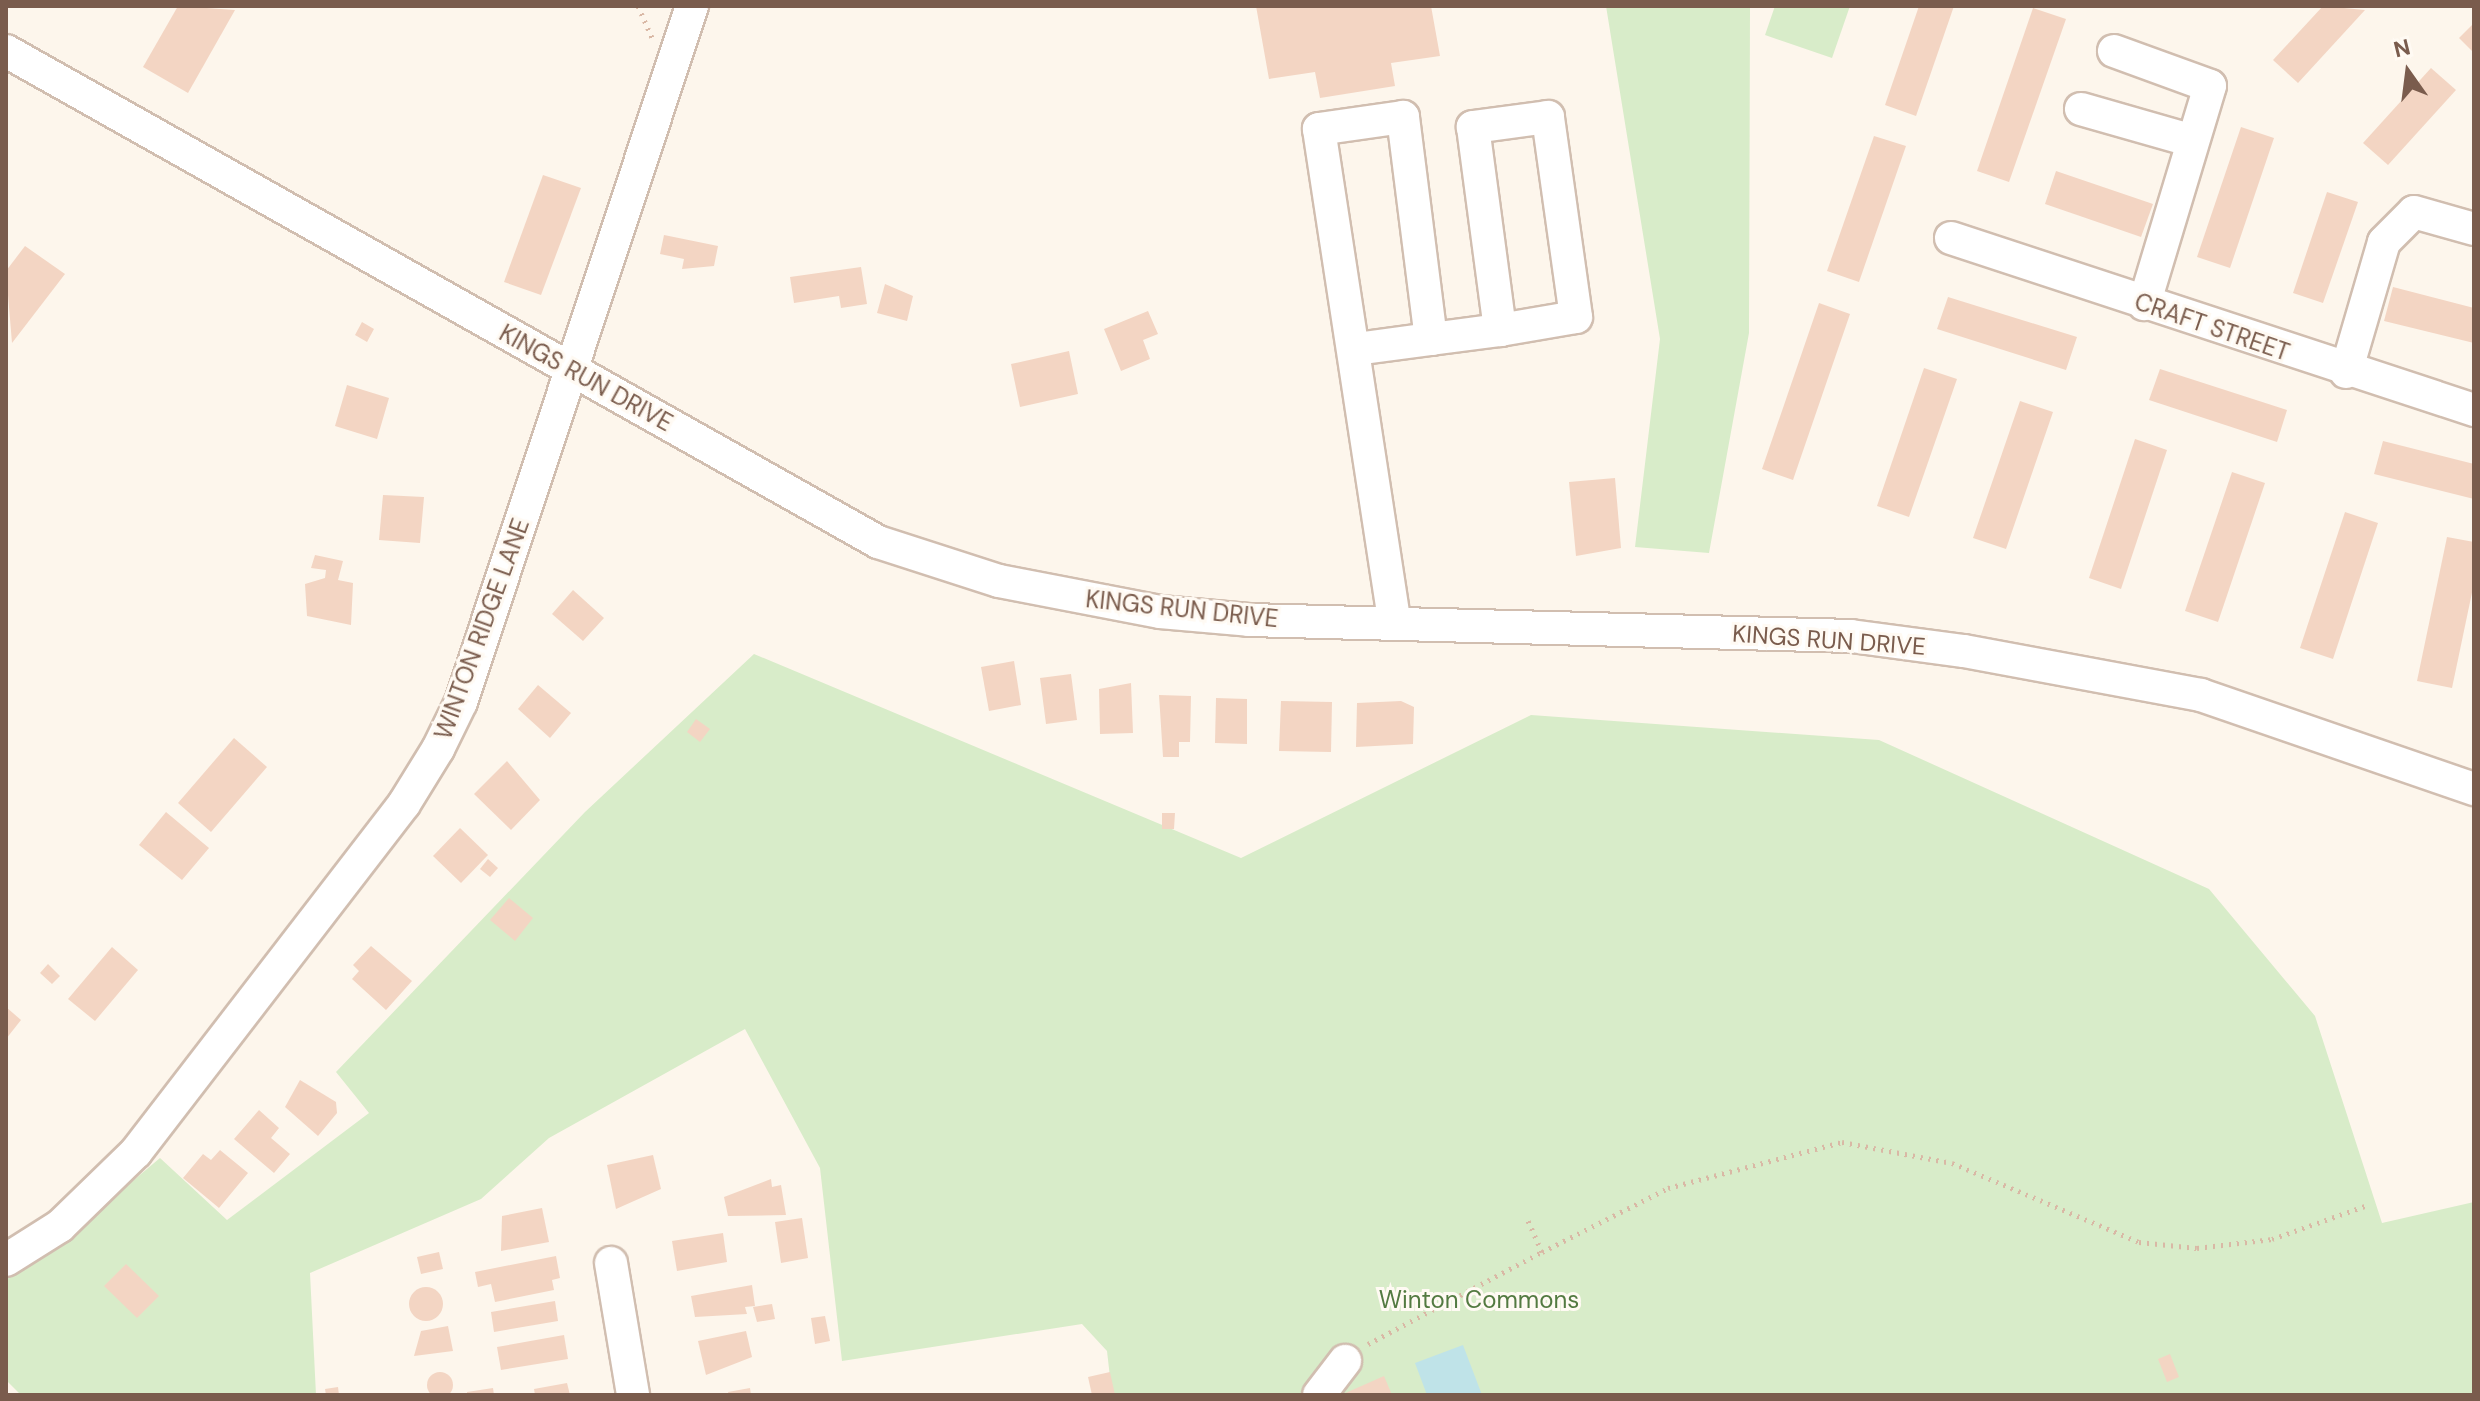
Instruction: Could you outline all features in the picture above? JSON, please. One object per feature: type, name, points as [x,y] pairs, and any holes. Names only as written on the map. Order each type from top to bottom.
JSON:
[{"type":"street","name":"WINTON RIDGE LANE","points":[[6,1260],[60,1226],[136,1152],[404,804],[461,702],[692,6]]},
{"type":"street","name":"KINGS RUN DRIVE","points":[[6,51],[878,542],[943,564],[1160,612],[1851,636],[2008,658],[2201,695],[2474,789]]},
{"type":"street","points":[[2114,51],[2210,86],[2144,304]]},
{"type":"street","points":[[2081,109],[2193,141]]},
{"type":"street","points":[[1394,622],[1356,349],[1319,129],[1403,117],[1431,339]]},
{"type":"street","points":[[1356,349],[1500,330],[1576,317],[1548,117],[1473,127],[1500,330]]},
{"type":"street","points":[[2346,372],[2384,242],[2414,212],[2474,229]]},
{"type":"street","name":"CRAFT STREET","points":[[1951,238],[2346,372],[2474,410]]},
{"type":"street","points":[[611,1263],[633,1395]]},
{"type":"street","points":[[1319,1395],[1345,1361]]},
{"type":"path","points":[[1345,1361],[1388,1329],[1668,1188],[1842,1142],[1952,1163],[2139,1242],[2197,1248],[2272,1239],[2365,1206]]},
{"type":"path","points":[[1527,1219],[1542,1252]]},
{"type":"green space","points":[[1606,6],[1750,6],[1749,333],[1709,553],[1635,547],[1660,339]]},
{"type":"green space","points":[[1775,6],[1850,6],[1832,58],[1765,35]]},
{"type":"green space","name":"Winton Commons","points":[[754,654],[1241,858],[1531,715],[1879,740],[2209,889],[2315,1016],[2382,1223],[2474,1202],[2474,1395],[1112,1395],[1107,1351],[1082,1324],[842,1361],[820,1168],[745,1029],[549,1138],[481,1199],[310,1273],[316,1395],[21,1395],[6,1380],[6,1275],[53,1248],[160,1158],[227,1220],[369,1113],[336,1072],[585,812]]},
{"type":"water","points":[[1463,1345],[1482,1395],[1427,1395],[1415,1363]]},
{"type":"building","points":[[178,6],[235,10],[188,93],[143,67]]},
{"type":"building","points":[[1256,6],[1431,6],[1440,56],[1391,63],[1395,86],[1320,98],[1315,72],[1269,79]]},
{"type":"building","points":[[1919,6],[1954,6],[1916,116],[1885,105]]},
{"type":"building","points":[[2323,6],[2365,10],[2298,83],[2273,60]]},
{"type":"building","points":[[2033,8],[2066,19],[2009,182],[1977,171]]},
{"type":"building","points":[[2474,23],[2474,53],[2459,38]]},
{"type":"building","points":[[2431,68],[2456,90],[2388,165],[2363,143]]},
{"type":"building","points":[[2241,127],[2274,138],[2230,268],[2197,257]]},
{"type":"building","points":[[1874,136],[1906,146],[1859,282],[1827,271]]},
{"type":"building","points":[[2056,171],[2153,204],[2141,237],[2045,204]]},
{"type":"building","points":[[543,175],[581,188],[541,295],[504,282]]},
{"type":"building","points":[[2327,192],[2358,202],[2323,303],[2293,293]]},
{"type":"building","points":[[664,235],[718,246],[714,266],[682,269],[684,259],[660,254]]},
{"type":"building","points":[[25,246],[65,274],[12,343],[6,271]]},
{"type":"building","points":[[861,267],[867,304],[841,308],[839,296],[794,303],[790,277]]},
{"type":"building","points":[[885,284],[913,296],[907,321],[877,313]]},
{"type":"building","points":[[2393,287],[2474,308],[2474,343],[2384,321]]},
{"type":"building","points":[[1948,297],[2077,337],[2066,370],[1937,329]]},
{"type":"building","points":[[1819,303],[1850,314],[1793,480],[1762,469]]},
{"type":"building","points":[[1148,311],[1158,334],[1143,340],[1150,359],[1121,371],[1104,329]]},
{"type":"building","points":[[362,322],[374,329],[367,342],[355,335]]},
{"type":"building","points":[[1069,351],[1078,394],[1020,407],[1011,364]]},
{"type":"building","points":[[1924,368],[1957,379],[1909,517],[1877,506]]},
{"type":"building","points":[[2160,369],[2287,410],[2277,442],[2149,400]]},
{"type":"building","points":[[347,385],[389,398],[377,439],[335,426]]},
{"type":"building","points":[[2020,401],[2053,412],[2006,549],[1973,538]]},
{"type":"building","points":[[2135,439],[2167,450],[2121,589],[2089,578]]},
{"type":"building","points":[[2383,441],[2474,464],[2474,499],[2374,474]]},
{"type":"building","points":[[2232,472],[2265,483],[2218,622],[2185,611]]},
{"type":"building","points":[[1615,478],[1621,548],[1576,556],[1569,482]]},
{"type":"building","points":[[383,495],[424,497],[420,543],[379,540]]},
{"type":"building","points":[[2345,512],[2378,523],[2333,659],[2300,648]]},
{"type":"building","points":[[2447,537],[2474,542],[2474,583],[2452,688],[2417,681]]},
{"type":"building","points":[[315,555],[343,561],[338,580],[353,583],[351,625],[307,616],[305,584],[325,578],[326,570],[311,568]]},
{"type":"building","points":[[573,590],[604,618],[583,641],[552,614]]},
{"type":"building","points":[[1014,661],[1021,705],[989,711],[981,667]]},
{"type":"building","points":[[1071,674],[1077,720],[1046,724],[1040,678]]},
{"type":"building","points":[[1131,683],[1133,733],[1100,734],[1099,689]]},
{"type":"building","points":[[538,685],[571,713],[550,738],[518,709]]},
{"type":"building","points":[[1159,695],[1191,696],[1190,742],[1179,742],[1179,757],[1163,757]]},
{"type":"building","points":[[1216,698],[1247,699],[1247,744],[1215,743]]},
{"type":"building","points":[[1281,701],[1332,702],[1331,752],[1279,751]]},
{"type":"building","points":[[1401,701],[1414,707],[1413,744],[1356,747],[1357,703]]},
{"type":"building","points":[[696,719],[710,729],[700,742],[687,732]]},
{"type":"building","points":[[234,738],[267,767],[211,832],[178,803]]},
{"type":"building","points":[[507,761],[540,800],[511,830],[474,794]]},
{"type":"building","points":[[166,812],[209,848],[182,880],[139,845]]},
{"type":"building","points":[[1162,813],[1175,813],[1174,829],[1162,829]]},
{"type":"building","points":[[460,828],[488,855],[461,883],[433,856]]},
{"type":"building","points":[[488,859],[498,868],[490,877],[480,869]]},
{"type":"building","points":[[509,898],[533,918],[515,941],[490,920]]},
{"type":"building","points":[[371,946],[412,981],[386,1010],[352,979],[359,971],[353,965]]},
{"type":"building","points":[[112,947],[138,970],[95,1021],[68,999]]},
{"type":"building","points":[[48,964],[60,976],[52,984],[40,973]]},
{"type":"building","points":[[6,1007],[21,1020],[6,1039]]},
{"type":"building","points":[[300,1080],[336,1102],[337,1113],[318,1136],[285,1107]]},
{"type":"building","points":[[259,1110],[279,1128],[271,1138],[290,1154],[274,1173],[234,1139]]},
{"type":"building","points":[[220,1150],[248,1173],[219,1208],[183,1178],[203,1154],[211,1160]]},
{"type":"building","points":[[653,1155],[661,1189],[616,1209],[607,1165]]},
{"type":"building","points":[[771,1179],[772,1187],[781,1185],[786,1215],[728,1216],[724,1197]]},
{"type":"building","points":[[542,1208],[549,1242],[501,1251],[502,1216]]},
{"type":"building","points":[[802,1218],[808,1258],[781,1263],[775,1222]]},
{"type":"building","points":[[723,1233],[727,1262],[677,1271],[672,1241]]},
{"type":"building","points":[[439,1252],[443,1269],[421,1274],[417,1257]]},
{"type":"building","points":[[556,1256],[560,1278],[552,1280],[554,1290],[495,1302],[491,1284],[478,1287],[475,1272]]},
{"type":"building","points":[[126,1264],[159,1296],[137,1318],[104,1286]]},
{"type":"building","points":[[752,1285],[755,1306],[745,1307],[747,1314],[695,1317],[691,1296]]},
{"type":"building","points":[[426,1287],[438,1292],[443,1304],[438,1316],[426,1321],[414,1316],[409,1304],[414,1292]]},
{"type":"building","points":[[555,1301],[558,1321],[494,1332],[491,1312]]},
{"type":"building","points":[[772,1304],[775,1319],[757,1322],[753,1307]]},
{"type":"building","points":[[825,1316],[830,1341],[815,1344],[811,1318]]},
{"type":"building","points":[[448,1326],[453,1351],[414,1356],[421,1331]]},
{"type":"building","points":[[746,1331],[752,1357],[706,1375],[698,1341]]},
{"type":"building","points":[[564,1335],[568,1359],[501,1370],[497,1347]]},
{"type":"building","points":[[2170,1354],[2179,1377],[2167,1382],[2158,1359]]},
{"type":"building","points":[[440,1372],[449,1376],[453,1385],[449,1394],[440,1398],[431,1394],[427,1385],[431,1376]]},
{"type":"building","points":[[1110,1372],[1115,1395],[1092,1395],[1088,1377]]},
{"type":"building","points":[[1384,1376],[1392,1395],[1341,1395]]},
{"type":"building","points":[[567,1383],[570,1395],[535,1395],[534,1389]]},
{"type":"building","points":[[338,1387],[339,1395],[326,1395],[325,1389]]},
{"type":"building","points":[[493,1388],[494,1395],[467,1395],[467,1392]]},
{"type":"building","points":[[750,1388],[751,1395],[729,1395],[728,1392]]}]
